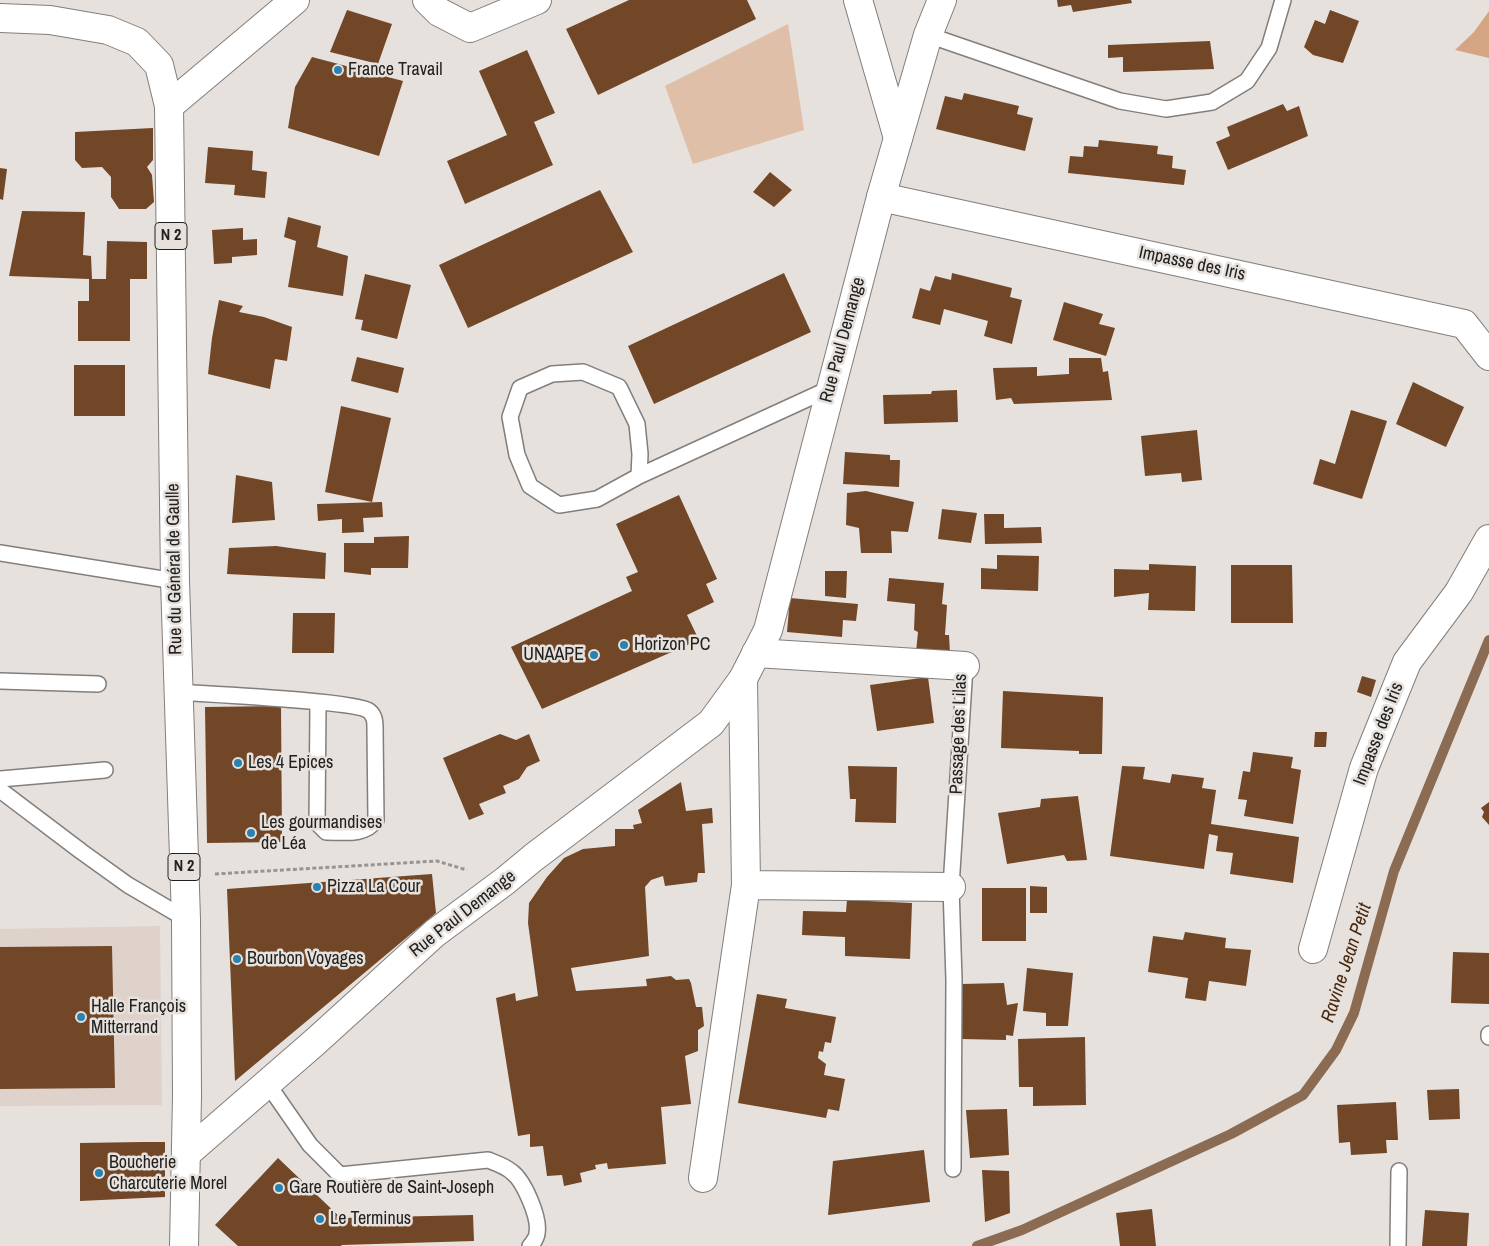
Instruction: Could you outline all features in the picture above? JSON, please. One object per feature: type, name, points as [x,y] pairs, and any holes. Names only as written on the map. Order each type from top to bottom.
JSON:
[{"type":"street","points":[[169,106],[295,0]]},
{"type":"street","points":[[427,0],[439,12],[470,28],[537,0]]},
{"type":"street","points":[[858,0],[898,138]]},
{"type":"street","name":"Rue Paul Demange","points":[[186,1154],[435,933],[710,723],[743,679],[768,630],[881,197],[928,35],[942,0]]},
{"type":"street","name":"Rue du Général de Gaulle","points":[[0,18],[50,20],[99,28],[136,42],[159,65],[169,106],[174,581],[186,919],[184,1246]]},
{"type":"street","name":"Impasse des Iris","points":[[881,197],[1464,324],[1489,356]]},
{"type":"street","name":"Impasse des Iris","points":[[1313,949],[1364,768],[1407,662],[1459,592],[1489,540]]},
{"type":"street","name":"Passage des Lilas","points":[[756,654],[965,666]]},
{"type":"street","name":"Rue Paul Demange","points":[[703,1178],[746,885],[743,679]]},
{"type":"street","points":[[746,885],[951,887]]},
{"type":"lane","points":[[928,35],[1120,101],[1166,109],[1212,102],[1247,81],[1269,48],[1283,0]]},
{"type":"lane","points":[[639,476],[640,454],[637,424],[619,387],[583,372],[552,374],[520,388],[510,417],[517,455],[530,486],[559,505],[597,499],[639,476],[831,388]]},
{"type":"lane","points":[[0,554],[174,581]]},
{"type":"lane","name":"Passage des Lilas","points":[[953,1169],[954,980],[951,887],[965,666]]},
{"type":"lane","points":[[0,681],[98,684]]},
{"type":"lane","points":[[177,692],[318,702],[349,705],[368,710],[374,716],[376,820],[372,826],[364,831],[326,832],[317,823],[318,702]]},
{"type":"lane","points":[[0,778],[105,770]]},
{"type":"lane","points":[[0,790],[128,884],[186,919]]},
{"type":"lane","points":[[267,1083],[310,1145],[340,1175],[488,1160],[503,1166],[514,1173],[527,1195],[535,1214],[538,1234],[530,1246]]},
{"type":"lane","points":[[1398,1246],[1399,1171]]},
{"type":"path","points":[[185,876],[437,861],[505,881]]},
{"type":"shaded area","points":[[1489,11],[1489,58],[1455,50],[1474,32]]},
{"type":"shaded area","points":[[788,24],[804,130],[693,164],[665,86]]},
{"type":"shaded area","name":"Halle François Mitterrand","points":[[160,926],[162,1105],[0,1106],[0,929]]},
{"type":"building","points":[[629,0],[747,0],[756,19],[598,95],[566,29]]},
{"type":"building","points":[[1057,0],[1131,0],[1132,3],[1073,12],[1071,5],[1058,7]]},
{"type":"building","points":[[347,10],[392,24],[378,64],[330,52]]},
{"type":"building","points":[[1330,10],[1359,21],[1343,63],[1313,55],[1304,47],[1315,20],[1325,24]]},
{"type":"building","points":[[1210,41],[1214,69],[1123,72],[1123,57],[1108,58],[1108,45]]},
{"type":"building","points":[[527,50],[555,113],[534,122],[553,165],[465,204],[447,161],[507,135],[479,71]]},
{"type":"building","points":[[312,57],[403,81],[379,156],[288,128],[295,87]]},
{"type":"building","points":[[964,93],[1019,106],[1017,114],[1033,118],[1025,151],[936,129],[945,96],[962,100]]},
{"type":"building","points":[[1283,104],[1287,111],[1299,106],[1308,136],[1228,170],[1216,142],[1230,136],[1227,127]]},
{"type":"building","points":[[153,128],[153,160],[147,167],[152,175],[154,202],[146,209],[119,209],[111,197],[111,177],[102,167],[82,168],[75,160],[75,132]]},
{"type":"building","points":[[1099,140],[1158,146],[1157,154],[1173,156],[1172,168],[1186,170],[1184,185],[1068,173],[1070,156],[1083,157],[1084,146],[1098,147]]},
{"type":"building","points":[[208,147],[253,151],[252,170],[267,172],[265,198],[234,195],[235,185],[205,183]]},
{"type":"building","points":[[0,168],[7,169],[3,200],[0,199]]},
{"type":"building","points":[[770,172],[792,190],[774,207],[753,192]]},
{"type":"building","points":[[600,190],[633,252],[468,328],[439,265]]},
{"type":"building","points":[[22,211],[85,212],[83,255],[91,256],[92,279],[106,279],[107,241],[147,242],[147,279],[130,279],[130,341],[78,341],[78,301],[89,301],[89,279],[9,276]]},
{"type":"building","points":[[288,217],[321,226],[317,247],[348,256],[343,296],[288,287],[296,241],[284,237]]},
{"type":"building","points":[[243,228],[243,240],[257,239],[257,255],[232,257],[232,263],[214,264],[212,230]]},
{"type":"building","points":[[784,273],[811,332],[654,404],[628,346]]},
{"type":"building","points":[[952,273],[1012,288],[1010,297],[1022,300],[1012,344],[984,336],[988,321],[944,309],[940,325],[912,318],[920,288],[930,291],[935,276],[951,280]]},
{"type":"building","points":[[365,274],[411,285],[397,339],[361,330],[363,320],[355,319]]},
{"type":"building","points":[[219,300],[243,306],[239,312],[264,317],[292,327],[287,361],[275,359],[270,389],[208,374]]},
{"type":"building","points":[[1064,302],[1103,314],[1099,324],[1115,328],[1106,356],[1053,340]]},
{"type":"building","points":[[357,357],[404,368],[398,393],[351,381]]},
{"type":"building","points":[[1069,358],[1101,358],[1103,372],[1108,371],[1112,400],[1014,404],[1011,398],[996,400],[993,368],[1037,367],[1037,376],[1069,374]]},
{"type":"building","points":[[74,365],[125,365],[125,416],[74,416]]},
{"type":"building","points":[[1413,382],[1464,407],[1446,447],[1396,424]]},
{"type":"building","points":[[957,390],[958,422],[884,424],[883,395],[931,394],[932,391]]},
{"type":"building","points":[[341,406],[391,418],[372,502],[325,492]]},
{"type":"building","points":[[1351,410],[1387,421],[1362,499],[1313,484],[1320,459],[1335,464]]},
{"type":"building","points":[[1197,430],[1202,480],[1182,482],[1181,473],[1145,476],[1141,436]]},
{"type":"building","points":[[845,452],[890,455],[890,460],[900,460],[899,487],[843,484]]},
{"type":"building","points":[[236,475],[272,482],[275,520],[232,523]]},
{"type":"building","points":[[866,491],[914,502],[908,532],[891,531],[892,553],[861,553],[859,528],[846,525],[847,493]]},
{"type":"building","points":[[679,495],[717,579],[706,584],[714,602],[687,615],[699,640],[542,709],[511,647],[632,591],[626,577],[638,572],[616,524]]},
{"type":"building","points":[[382,502],[383,517],[363,518],[364,532],[342,533],[342,519],[318,521],[317,504]]},
{"type":"building","points":[[942,509],[977,513],[971,543],[938,539]]},
{"type":"building","points":[[984,514],[1004,514],[1004,528],[1041,527],[1042,543],[985,544]]},
{"type":"building","points":[[409,536],[408,568],[371,568],[371,575],[344,572],[344,543],[374,543],[374,537]]},
{"type":"building","points":[[276,546],[326,553],[325,579],[227,574],[229,548]]},
{"type":"building","points":[[997,555],[1039,556],[1038,591],[981,589],[981,568],[997,569]]},
{"type":"building","points":[[1149,564],[1196,566],[1195,611],[1148,610],[1149,593],[1114,597],[1114,569],[1149,570]]},
{"type":"building","points":[[1231,565],[1292,565],[1293,623],[1231,623]]},
{"type":"building","points":[[825,571],[847,571],[846,598],[825,596]]},
{"type":"building","points":[[889,578],[944,583],[942,604],[947,605],[945,635],[949,635],[950,654],[916,652],[918,632],[914,630],[915,604],[887,601]]},
{"type":"building","points":[[790,598],[858,604],[856,621],[843,620],[842,637],[787,632]]},
{"type":"building","points":[[293,613],[335,613],[334,653],[292,653]]},
{"type":"building","points":[[1362,676],[1376,680],[1371,697],[1357,692]]},
{"type":"building","points":[[928,677],[934,723],[877,731],[870,685]]},
{"type":"building","points":[[1003,691],[1103,697],[1102,754],[1079,754],[1079,751],[1001,748]]},
{"type":"building","points":[[281,706],[282,842],[207,843],[205,707]]},
{"type":"building","points":[[1315,732],[1327,732],[1326,747],[1314,747]]},
{"type":"building","points":[[500,734],[516,740],[529,734],[540,761],[527,767],[519,779],[503,786],[506,793],[479,804],[484,814],[469,820],[443,758]]},
{"type":"building","points":[[1253,752],[1293,757],[1291,768],[1301,770],[1293,824],[1244,816],[1247,800],[1238,799],[1243,771],[1250,772]]},
{"type":"building","points":[[848,766],[897,767],[896,823],[855,822],[856,799],[850,799]]},
{"type":"building","points":[[1122,766],[1145,767],[1143,779],[1170,783],[1172,774],[1204,778],[1202,788],[1216,790],[1211,824],[1299,837],[1293,883],[1230,874],[1233,853],[1216,851],[1218,836],[1209,834],[1204,869],[1110,856]]},
{"type":"building","points":[[681,782],[686,811],[712,808],[713,823],[702,824],[705,873],[698,873],[697,882],[665,886],[663,876],[651,880],[645,887],[649,956],[571,968],[576,991],[647,986],[646,979],[671,976],[676,980],[689,979],[696,1007],[702,1007],[704,1026],[698,1030],[698,1051],[685,1056],[691,1104],[661,1107],[666,1164],[608,1169],[607,1163],[595,1165],[596,1169],[580,1173],[582,1182],[564,1186],[562,1175],[547,1176],[543,1146],[530,1147],[530,1134],[518,1136],[496,998],[515,993],[516,1001],[538,996],[528,923],[529,903],[547,877],[564,858],[583,849],[615,846],[615,829],[634,829],[633,825],[642,823],[638,810]]},
{"type":"building","points":[[1078,796],[1087,860],[1067,861],[1064,855],[1007,864],[998,813],[1040,807],[1041,799]]},
{"type":"building","points":[[1489,802],[1489,825],[1482,817],[1484,812],[1481,808]]},
{"type":"building","points":[[432,874],[436,913],[235,1081],[227,889]]},
{"type":"building","points":[[1030,886],[1047,887],[1047,913],[1030,913]]},
{"type":"building","points":[[982,888],[1026,888],[1026,941],[982,941]]},
{"type":"building","points":[[847,900],[912,903],[910,959],[845,956],[845,937],[802,935],[803,911],[846,912]]},
{"type":"building","points":[[1185,932],[1226,938],[1225,948],[1251,950],[1246,986],[1209,981],[1206,1001],[1185,998],[1188,978],[1148,972],[1153,936],[1183,940]]},
{"type":"building","points":[[112,946],[115,1088],[0,1089],[0,947]]},
{"type":"building","points":[[1453,952],[1489,953],[1489,1004],[1451,1003]]},
{"type":"building","points":[[1027,968],[1073,973],[1068,1026],[1046,1026],[1046,1013],[1023,1011]]},
{"type":"building","points":[[1004,983],[1007,1005],[1018,1003],[1013,1036],[1006,1035],[1006,1040],[962,1039],[961,984]]},
{"type":"building","points":[[757,994],[787,999],[785,1008],[836,1017],[831,1043],[825,1042],[823,1052],[819,1051],[818,1058],[826,1064],[824,1075],[845,1079],[839,1111],[828,1109],[826,1118],[738,1103]]},
{"type":"building","points":[[1085,1037],[1086,1105],[1033,1106],[1033,1087],[1019,1087],[1018,1039]]},
{"type":"building","points":[[1459,1089],[1460,1119],[1429,1120],[1427,1090]]},
{"type":"building","points":[[1396,1102],[1398,1140],[1386,1140],[1387,1153],[1351,1155],[1350,1142],[1339,1143],[1337,1105]]},
{"type":"building","points":[[1007,1109],[1009,1155],[970,1158],[966,1110]]},
{"type":"building","points":[[165,1142],[165,1197],[80,1201],[80,1143]]},
{"type":"building","points":[[924,1150],[930,1202],[828,1215],[833,1161]]},
{"type":"building","name":"Gare Routière de Saint-Joseph","points":[[278,1158],[341,1218],[473,1215],[474,1241],[341,1246],[238,1246],[215,1225]]},
{"type":"building","points":[[982,1170],[1009,1171],[1010,1213],[985,1222]]},
{"type":"building","points":[[1152,1209],[1156,1246],[1120,1246],[1116,1213]]},
{"type":"building","points":[[1425,1210],[1469,1213],[1467,1246],[1422,1246]]},
{"type":"waterway","name":"Ravine Jean Petit","points":[[977,1246],[1022,1230],[1231,1134],[1303,1095],[1336,1050],[1354,1013],[1394,871],[1489,640]]},
{"type":"place","name":"France Travail","points":[[338,70]]},
{"type":"place","name":"Horizon PC","points":[[624,645]]},
{"type":"place","name":"UNAAPE","points":[[594,655]]},
{"type":"place","name":"Les 4 Epices","points":[[238,763]]},
{"type":"place","name":"Les gourmandises de Léa","points":[[251,833]]},
{"type":"place","name":"Pizza La Cour","points":[[317,887]]},
{"type":"place","name":"Bourbon Voyages","points":[[237,959]]},
{"type":"place","name":"Halle François Mitterrand","points":[[81,1017]]},
{"type":"place","name":"Boucherie Charcuterie Morel","points":[[99,1173]]},
{"type":"place","name":"Gare Routière de Saint-Joseph","points":[[279,1188]]},
{"type":"place","name":"Le Terminus","points":[[320,1219]]}]
